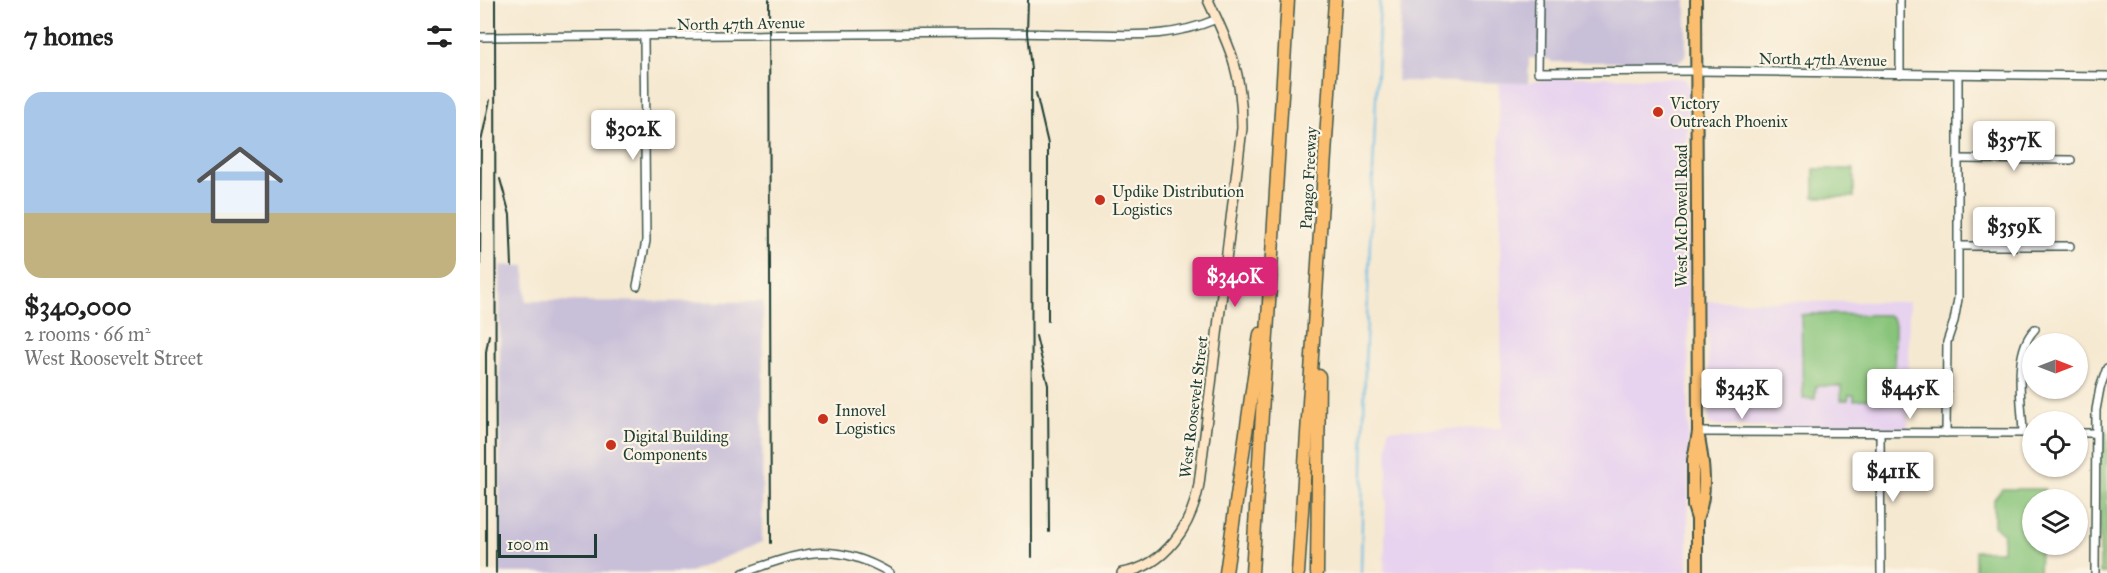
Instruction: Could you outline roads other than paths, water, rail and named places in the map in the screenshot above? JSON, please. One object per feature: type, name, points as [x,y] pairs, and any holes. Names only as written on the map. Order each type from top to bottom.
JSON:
[{"type":"highway","name":"Papago Freeway","points":[[1252,573],[1288,0]]},
{"type":"highway","name":"Papago Freeway","points":[[1298,573],[1335,0]]},
{"type":"highway","points":[[1226,573],[1252,382],[1271,265]]},
{"type":"highway","points":[[1317,301],[1319,412],[1317,573]]},
{"type":"main road","name":"West McDowell Road","points":[[1696,0],[1698,432],[1703,460],[1704,504],[1697,519],[1697,573]]},
{"type":"street","name":"West Roosevelt Street","points":[[1122,573],[1143,566],[1172,546],[1186,524],[1196,501],[1242,128],[1242,98],[1237,70],[1231,48],[1208,0]]},
{"type":"street","name":"North 47th Avenue","points":[[1539,0],[1538,72],[1696,70],[2107,76]]},
{"type":"street","points":[[1900,0],[1900,74]]},
{"type":"street","name":"North 47th Avenue","points":[[480,37],[644,38],[1017,33],[1150,35],[1195,28],[1217,19]]},
{"type":"street","points":[[637,286],[645,241],[644,38]]},
{"type":"street","points":[[1946,433],[1947,342],[1958,299],[1958,75]]},
{"type":"street","points":[[1958,159],[2071,160]]},
{"type":"street","points":[[1958,246],[2070,246]]},
{"type":"street","points":[[2022,411],[2022,350],[2035,329]]},
{"type":"street","points":[[2095,573],[2097,399],[2107,368]]},
{"type":"street","points":[[1698,432],[2022,433]]},
{"type":"street","points":[[1880,433],[1881,573]]},
{"type":"street","points":[[2088,434],[2095,434]]},
{"type":"street","points":[[743,573],[786,557],[810,552],[832,552],[857,556],[890,573]]},
{"type":"waterway","points":[[1361,573],[1365,367],[1380,0]]},
{"type":"waterway","points":[[2102,429],[2107,429]]},
{"type":"railway","points":[[495,0],[496,573]]},
{"type":"railway","points":[[769,0],[771,543]]},
{"type":"railway","points":[[1028,0],[1027,33],[1031,69],[1032,557]]},
{"type":"railway","points":[[1036,93],[1048,144],[1048,321]]},
{"type":"railway","points":[[480,272],[481,142],[490,100]]},
{"type":"railway","points":[[500,179],[510,215],[512,266]]},
{"type":"railway","points":[[486,567],[486,352],[489,335]]},
{"type":"railway","points":[[1036,336],[1048,385],[1049,532]]},
{"type":"place","name":"Victory Outreach Phoenix","points":[[1658,112]]},
{"type":"place","name":"Updike Distribution Logistics","points":[[1100,200]]},
{"type":"place","name":"Innovel Logistics","points":[[823,419]]},
{"type":"place","name":"Digital Building Components","points":[[611,445]]}]
